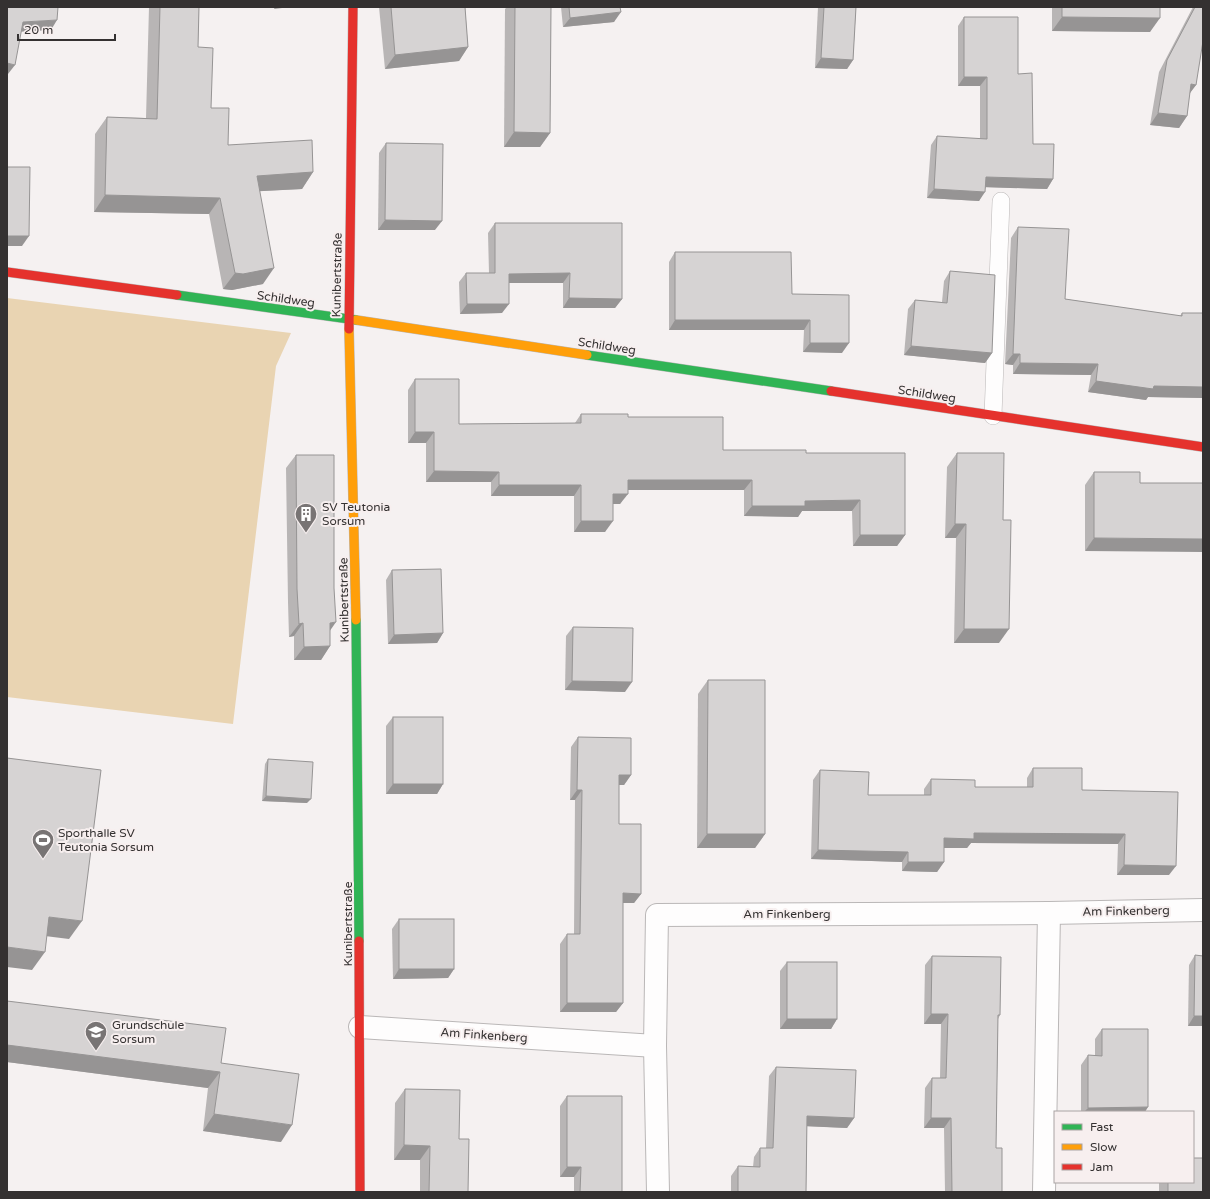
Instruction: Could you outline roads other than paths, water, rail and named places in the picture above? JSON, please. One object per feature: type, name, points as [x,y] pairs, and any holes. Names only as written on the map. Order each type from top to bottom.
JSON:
[{"type":"street","name":"Kunibertstraße","points":[[353,7],[349,319],[358,684],[360,1192]]},
{"type":"street","name":"Schildweg","points":[[7,272],[349,319],[1203,447]]},
{"type":"street","name":"Am Finkenberg","points":[[658,1192],[655,1046],[657,915],[1203,910]]},
{"type":"street","points":[[1044,1192],[1049,912]]},
{"type":"street","name":"Am Finkenberg","points":[[360,1026],[655,1046]]},
{"type":"lane","points":[[993,416],[1001,201]]},
{"type":"place","name":"SV Teutonia Sorsum","points":[[306,534]]},
{"type":"place","name":"Sporthalle SV Teutonia Sorsum","points":[[43,860]]},
{"type":"place","name":"Grundschule Sorsum","points":[[96,1052]]}]
